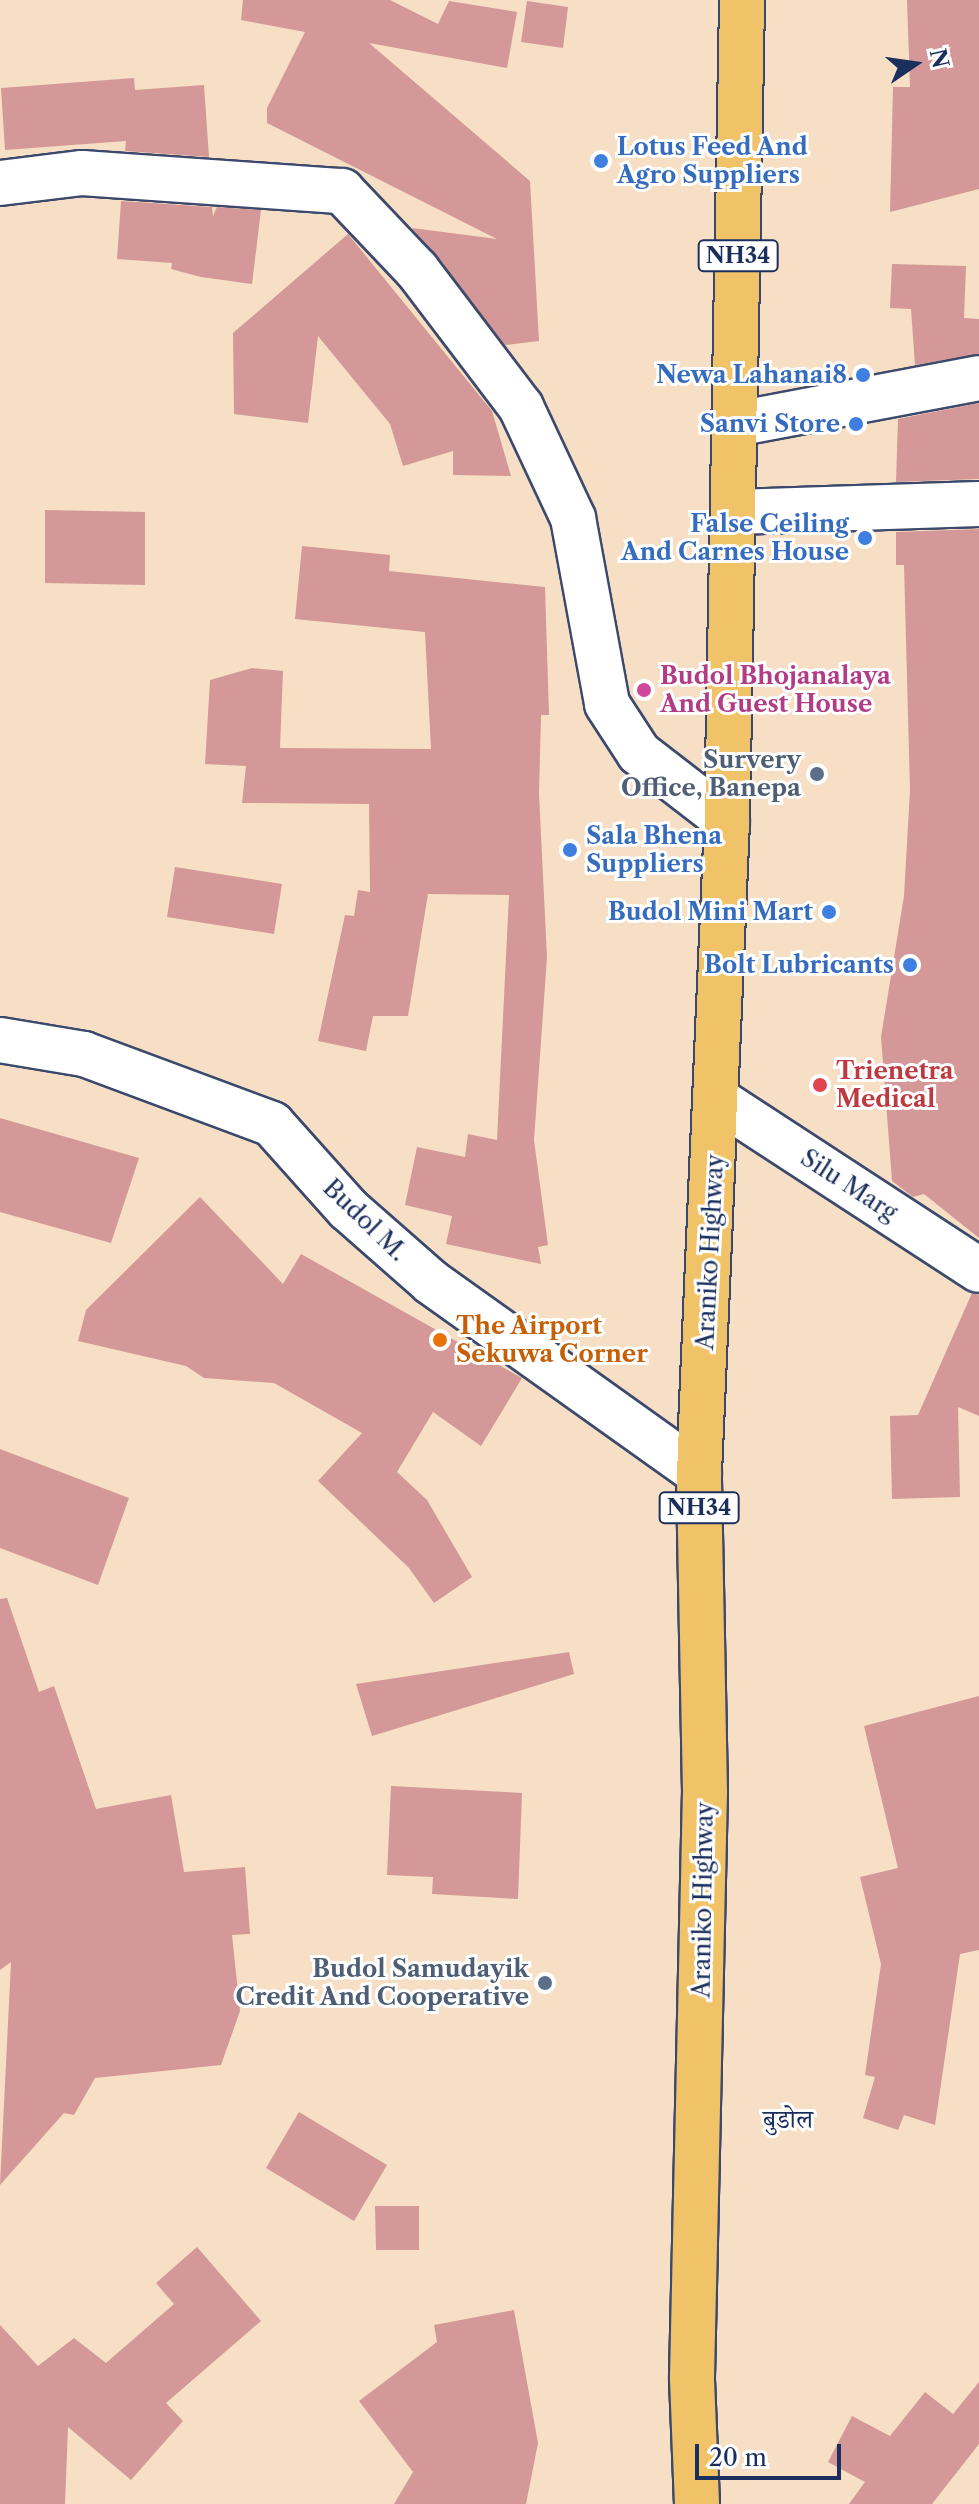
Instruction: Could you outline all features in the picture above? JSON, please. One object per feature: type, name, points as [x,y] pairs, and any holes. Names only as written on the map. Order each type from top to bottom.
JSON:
[{"type":"highway","name":"Araniko Highway","points":[[697,2504],[692,2377],[705,1792],[699,1473],[718,1100],[727,821],[742,0]]},
{"type":"street","points":[[0,183],[82,173],[342,191],[417,270],[521,407],[573,518],[607,704],[639,753],[727,821]]},
{"type":"street","points":[[736,424],[979,378]]},
{"type":"street","points":[[735,512],[979,504]]},
{"type":"street","name":"Budol M.","points":[[0,1040],[84,1054],[272,1124],[348,1209],[431,1282],[699,1473]]},
{"type":"street","name":"Silu Marg","points":[[718,1100],[979,1270]]},
{"type":"building","points":[[243,0],[390,0],[438,24],[449,1],[517,12],[507,68],[369,43],[530,181],[539,341],[505,345],[412,228],[497,239],[267,123],[267,108],[305,32],[241,20]]},
{"type":"building","points":[[907,0],[979,0],[979,189],[890,212],[893,87],[910,87]]},
{"type":"building","points":[[527,1],[568,7],[563,48],[521,42]]},
{"type":"building","points":[[134,78],[135,90],[204,85],[209,157],[125,151],[126,141],[5,150],[1,88]]},
{"type":"building","points":[[121,201],[212,207],[213,216],[217,207],[261,210],[252,284],[201,277],[171,269],[172,263],[117,259]]},
{"type":"building","points":[[348,234],[492,411],[511,476],[453,475],[453,451],[403,466],[390,424],[318,336],[308,423],[234,414],[233,333]]},
{"type":"building","points":[[892,264],[966,266],[964,318],[979,319],[979,354],[915,365],[911,309],[890,308]]},
{"type":"building","points":[[979,403],[979,479],[896,482],[898,419]]},
{"type":"building","points":[[45,510],[145,512],[145,585],[45,583]]},
{"type":"building","points":[[979,529],[979,1238],[924,1194],[913,1197],[892,1181],[881,1037],[904,896],[910,790],[904,565],[896,565],[896,532]]},
{"type":"building","points":[[302,546],[390,555],[389,571],[545,587],[549,715],[541,715],[539,794],[547,957],[534,1140],[548,1245],[538,1247],[541,1264],[446,1244],[452,1216],[405,1205],[417,1147],[465,1157],[468,1134],[497,1140],[509,895],[428,894],[408,1016],[373,1016],[366,1051],[318,1041],[345,915],[354,916],[358,890],[370,892],[369,804],[242,803],[246,766],[205,764],[210,680],[252,668],[283,671],[280,748],[431,749],[425,632],[295,619]]},
{"type":"building","points":[[175,867],[282,884],[274,934],[167,917]]},
{"type":"building","points":[[0,1118],[139,1158],[111,1243],[0,1212]]},
{"type":"building","points":[[200,1197],[283,1284],[301,1254],[522,1378],[481,1446],[433,1412],[397,1472],[427,1500],[472,1577],[434,1603],[409,1568],[318,1481],[362,1433],[274,1383],[204,1378],[186,1366],[78,1341],[86,1310]]},
{"type":"building","points":[[972,1293],[979,1295],[979,1416],[958,1407],[960,1497],[892,1499],[890,1416],[918,1415]]},
{"type":"building","points":[[0,1449],[129,1498],[98,1585],[0,1548]]},
{"type":"building","points":[[7,1598],[39,1692],[54,1686],[96,1809],[171,1795],[184,1872],[245,1867],[250,1934],[232,1935],[240,2011],[221,2065],[95,2078],[74,2115],[64,2113],[0,2185],[11,1962],[0,1970],[0,1599]]},
{"type":"building","points":[[569,1652],[574,1674],[372,1736],[356,1684]]},
{"type":"building","points":[[979,1696],[979,1950],[960,1954],[935,2125],[904,2115],[898,2130],[863,2118],[875,2077],[865,2075],[881,1964],[860,1877],[898,1868],[864,1726]]},
{"type":"building","points":[[391,1786],[522,1793],[518,1899],[432,1894],[433,1877],[387,1875]]},
{"type":"building","points":[[299,2112],[387,2165],[354,2221],[266,2168]]},
{"type":"building","points":[[375,2206],[419,2206],[419,2250],[376,2250]]},
{"type":"building","points":[[197,2247],[261,2321],[166,2403],[183,2421],[131,2480],[68,2427],[65,2504],[0,2504],[0,2325],[38,2366],[74,2338],[106,2363],[174,2304],[156,2283]]},
{"type":"building","points":[[514,2310],[538,2443],[526,2504],[394,2504],[413,2472],[359,2401],[437,2342],[434,2325]]},
{"type":"building","points":[[979,2382],[979,2444],[932,2504],[849,2504],[865,2482],[828,2462],[852,2416],[890,2436],[925,2392],[953,2414]]},
{"type":"place","name":"Lotus Feed And Agro Suppliers","points":[[601,161]]},
{"type":"place","name":"Newa Lahanai8","points":[[863,375]]},
{"type":"place","name":"Sanvi Store","points":[[856,424]]},
{"type":"place","name":"False Ceiling And Carnes House","points":[[865,538]]},
{"type":"place","name":"Budol Bhojanalaya And Guest House","points":[[644,690]]},
{"type":"place","name":"Survery Office, Banepa","points":[[817,774]]},
{"type":"place","name":"Sala Bhena Suppliers","points":[[570,850]]},
{"type":"place","name":"Budol Mini Mart","points":[[829,912]]},
{"type":"place","name":"Bolt Lubricants","points":[[910,965]]},
{"type":"place","name":"Trienetra Medical","points":[[820,1085]]},
{"type":"place","name":"The Airport Sekuwa Corner","points":[[440,1340]]},
{"type":"place","name":"Budol Samudayik Credit And Cooperative","points":[[545,1983]]},
{"type":"district","name":"बुडोल","points":[[788,2120]]}]
